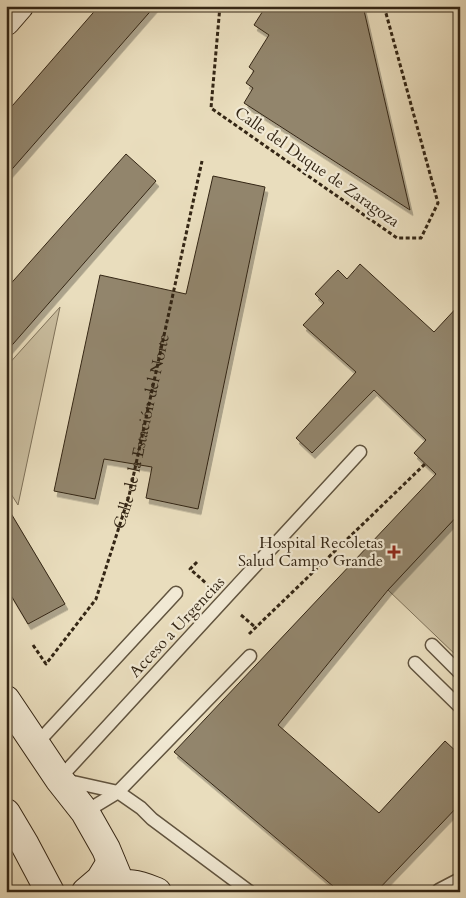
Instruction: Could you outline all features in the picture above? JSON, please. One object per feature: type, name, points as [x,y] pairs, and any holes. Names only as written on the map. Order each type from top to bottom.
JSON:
[{"type":"street","points":[[6,21],[19,6]]},
{"type":"street","points":[[6,700],[59,779],[85,812],[106,849],[115,880]]},
{"type":"street","points":[[6,813],[26,845],[50,892]]},
{"type":"street","points":[[86,892],[100,880],[115,880],[138,884],[157,892]]},
{"type":"lane","name":"Acceso a Urgencias","points":[[59,779],[360,452]]},
{"type":"lane","points":[[35,743],[176,593]]},
{"type":"lane","points":[[432,645],[460,673]]},
{"type":"lane","points":[[85,812],[118,792],[250,656]]},
{"type":"lane","points":[[415,663],[460,707]]},
{"type":"lane","points":[[59,779],[118,792],[250,892]]},
{"type":"lane","points":[[439,892],[439,890],[460,878]]},
{"type":"path","name":"Calle del Duque de Zaragoza","points":[[220,6],[211,108],[397,238],[421,238],[438,203],[384,6]]},
{"type":"path","name":"Calle de la Estación del Norte","points":[[33,645],[46,664],[96,599],[129,496],[202,160]]},
{"type":"path","points":[[244,638],[425,464]]},
{"type":"shaded area","points":[[60,307],[18,505],[6,486],[6,367]]},
{"type":"shaded area","points":[[460,513],[460,659],[388,590]]},
{"type":"building","points":[[99,6],[155,6],[6,176],[6,113]]},
{"type":"building","points":[[266,6],[363,6],[410,210],[244,103],[253,88],[246,83],[254,71],[249,67],[269,35],[254,25]]},
{"type":"building","points":[[126,154],[156,181],[6,352],[6,289]]},
{"type":"building","points":[[213,176],[265,187],[198,509],[146,498],[152,467],[104,459],[95,499],[54,491],[100,275],[186,294]]},
{"type":"building","name":"Hospital Recoletas Salud Campo Grande","points":[[360,264],[434,332],[460,304],[460,513],[388,590],[278,725],[379,813],[445,741],[460,755],[460,804],[376,892],[340,892],[174,752],[436,474],[414,453],[426,440],[374,390],[312,453],[296,438],[356,372],[303,325],[324,303],[315,294],[338,270],[347,279]]},
{"type":"building","points":[[6,505],[65,604],[28,624],[6,587]]},
{"type":"place","name":"Hospital Recoletas Salud Campo Grande","points":[[394,552]]}]
